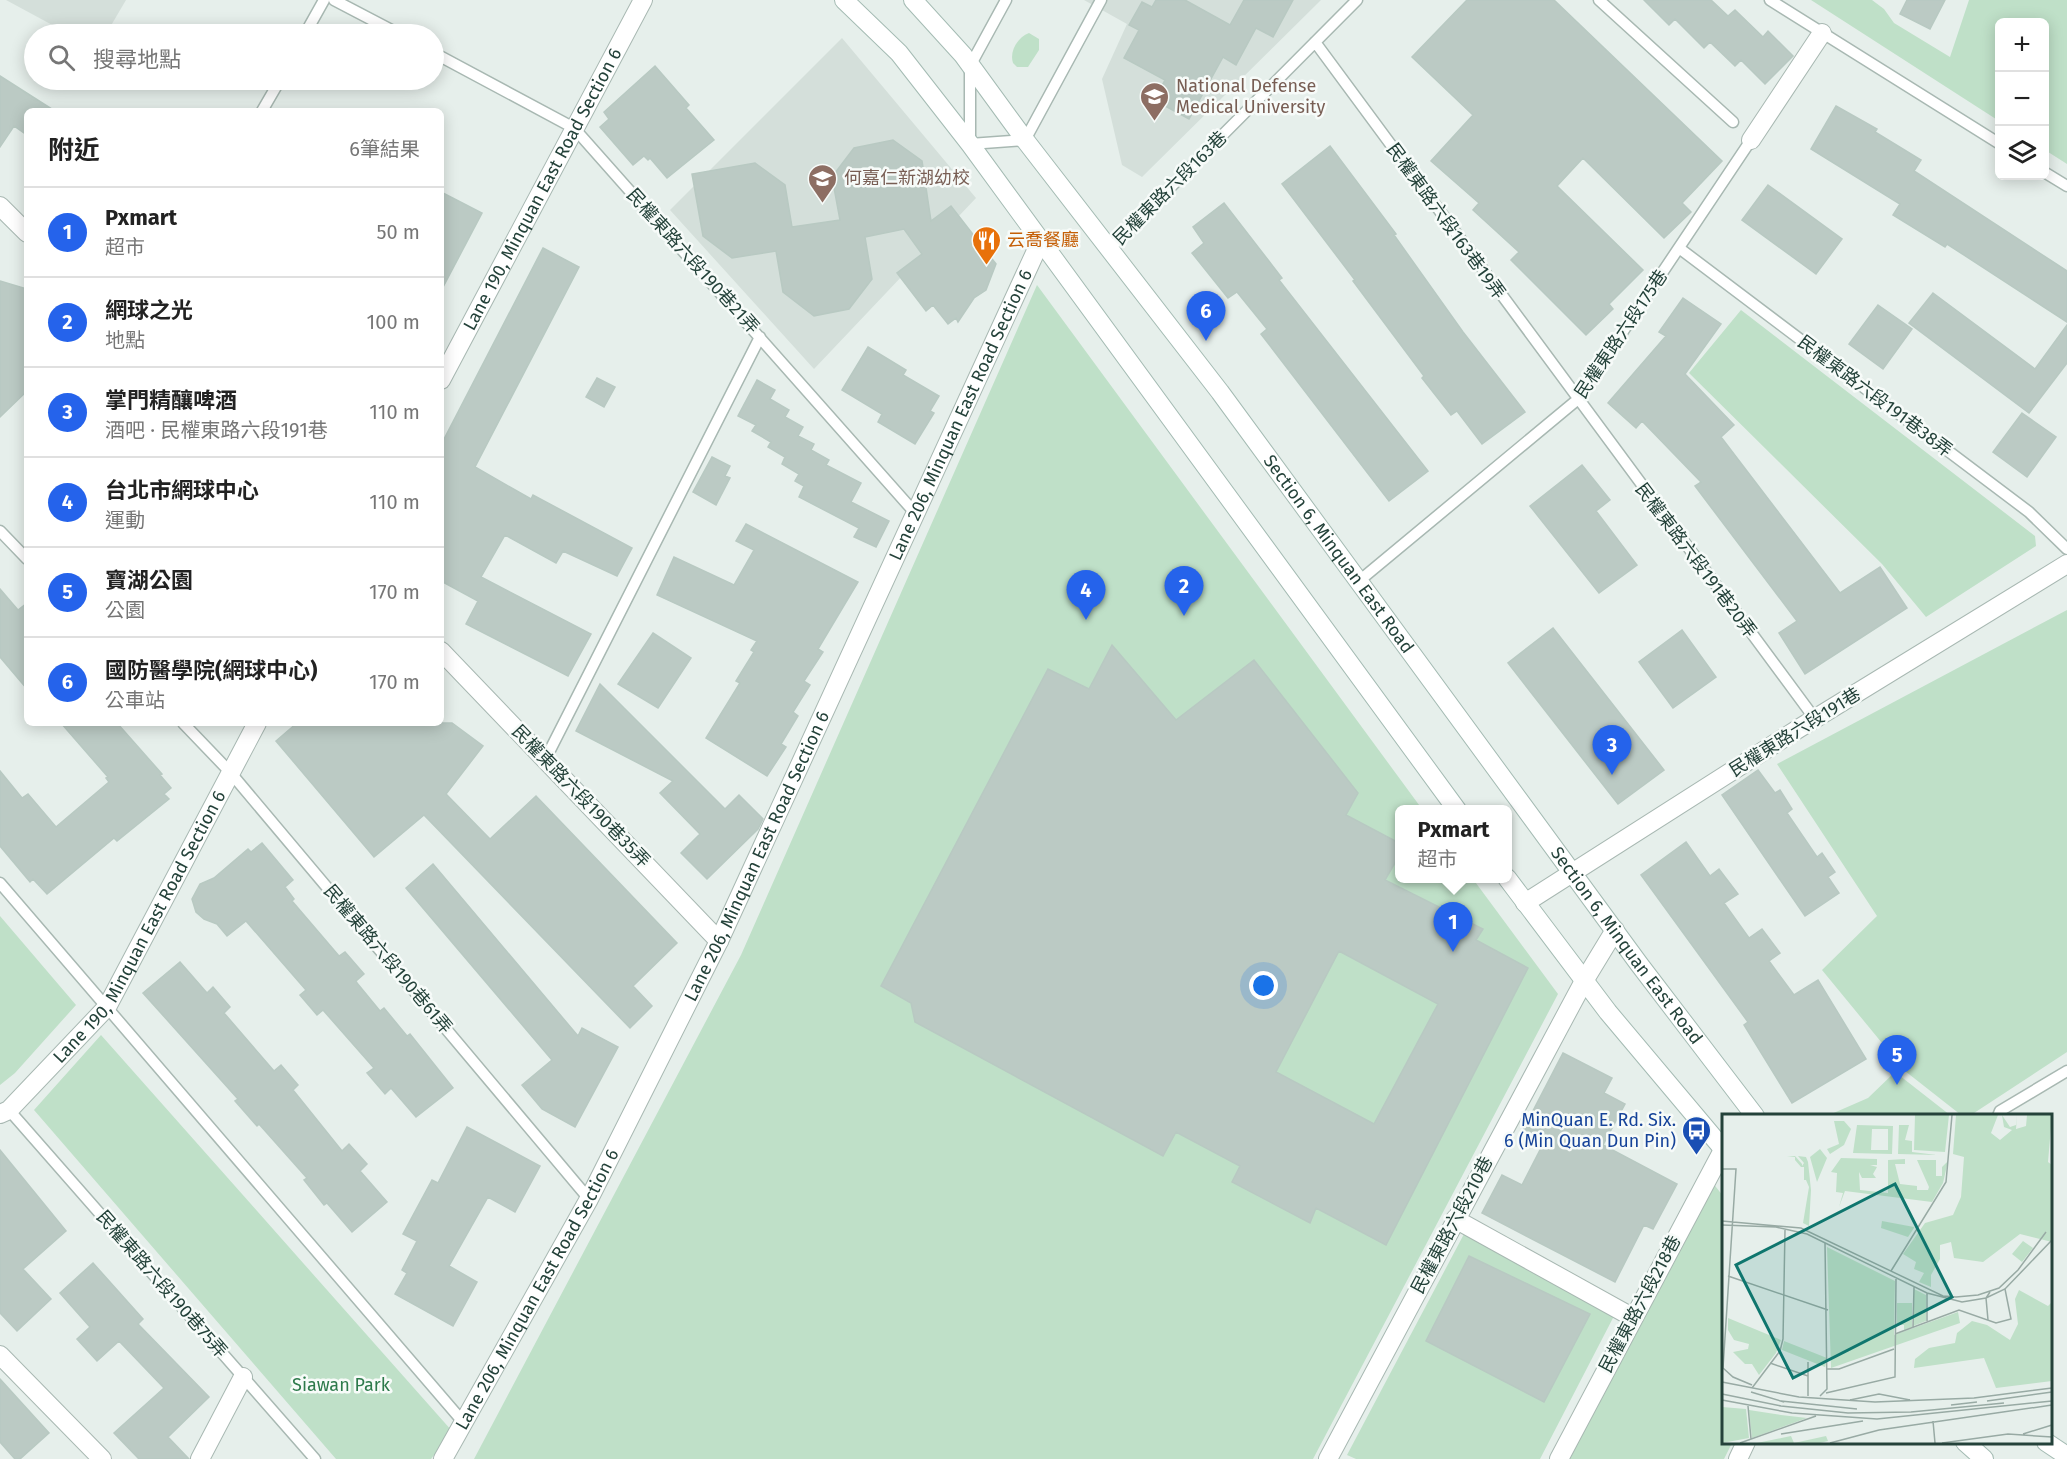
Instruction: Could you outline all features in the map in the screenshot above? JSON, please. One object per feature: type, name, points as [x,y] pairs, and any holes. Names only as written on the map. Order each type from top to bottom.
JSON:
[{"type":"street","name":"Lane 190, Minquan East Road Section 6","points":[[444,374],[644,0]]},
{"type":"street","points":[[844,0],[899,53],[970,144],[1452,805]]},
{"type":"street","name":"Section 6, Minquan East Road","points":[[913,0],[970,66],[1220,392],[1572,872],[1753,1114]]},
{"type":"street","name":"民權東路六段175巷","points":[[1751,140],[1822,33]]},
{"type":"street","points":[[0,206],[24,230]]},
{"type":"street","name":"Lane 206, Minquan East Road Section 6","points":[[443,1459],[464,1423],[470,1407],[589,1198],[719,941],[1041,240]]},
{"type":"street","name":"民權東路六段191巷","points":[[1525,903],[1815,719],[2067,564]]},
{"type":"street","name":"民權東路六段190巷35弄","points":[[444,654],[719,941]]},
{"type":"street","name":"Lane 190, Minquan East Road Section 6","points":[[5,1112],[107,1007],[255,726]]},
{"type":"street","points":[[1510,883],[1584,981],[1722,1148]]},
{"type":"street","name":"民權東路六段210巷","points":[[1328,1459],[1584,981],[1615,930]]},
{"type":"street","name":"民權東路六段218巷","points":[[1559,1459],[1632,1317],[1722,1154]]},
{"type":"street","points":[[1455,1219],[1632,1317]]},
{"type":"street","points":[[0,1355],[102,1459]]},
{"type":"street","points":[[200,1459],[243,1377]]},
{"type":"street","points":[[1738,1459],[1746,1444]]},
{"type":"street","points":[[1966,1444],[1984,1459]]},
{"type":"street","points":[[2048,1444],[2067,1456]]},
{"type":"lane","points":[[310,24],[324,0]]},
{"type":"lane","points":[[334,0],[380,24]]},
{"type":"lane","points":[[1006,0],[970,66],[970,144],[1025,140],[1101,0]]},
{"type":"lane","name":"民權東路六段163巷","points":[[1110,248],[1357,0]]},
{"type":"lane","points":[[1599,0],[1733,122]]},
{"type":"lane","points":[[1770,0],[1995,141]]},
{"type":"lane","name":"民權東路六段163巷19弄","points":[[1315,42],[1577,400]]},
{"type":"lane","name":"民權東路六段190巷21弄","points":[[444,58],[574,128],[916,514]]},
{"type":"lane","points":[[264,108],[274,90]]},
{"type":"lane","name":"民權東路六段175巷","points":[[1359,581],[1577,400],[1751,140]]},
{"type":"lane","points":[[2049,175],[2067,186]]},
{"type":"lane","name":"民權東路六段191巷38弄","points":[[1679,248],[2029,512],[2067,549]]},
{"type":"lane","points":[[546,758],[760,337]]},
{"type":"lane","name":"民權東路六段191巷20弄","points":[[1577,400],[1815,719]]},
{"type":"lane","points":[[0,531],[24,556]]},
{"type":"lane","name":"民權東路六段190巷61弄","points":[[186,726],[230,772],[589,1198]]},
{"type":"lane","points":[[0,883],[464,1423]]},
{"type":"lane","points":[[1999,1114],[2000,1111],[2067,1071]]},
{"type":"lane","name":"民權東路六段190巷75弄","points":[[5,1112],[315,1459]]},
{"type":"shaded area","points":[[6,0],[126,0],[112,24],[50,24]]},
{"type":"shaded area","name":"National Defense Medical University","points":[[1084,0],[1321,0],[1142,177],[1122,165],[1102,79],[1127,24]]},
{"type":"shaded area","name":"何嘉仁新湖幼校","points":[[842,38],[976,198],[814,369],[670,210]]},
{"type":"green space","points":[[1811,0],[1872,0],[1884,9],[1894,23],[1950,57],[1969,0],[2067,0],[2067,164],[2049,153],[2049,18],[1995,18],[1995,118]]},
{"type":"green space","points":[[1029,33],[1039,39],[1039,50],[1028,67],[1017,67],[1013,63],[1013,49],[1021,38]]},
{"type":"green space","points":[[1037,285],[1419,805],[1395,805],[1395,883],[1476,883],[1558,994],[1313,1459],[474,1459],[741,955]]},
{"type":"green space","points":[[1741,310],[2035,536],[2036,546],[1926,617],[1882,564],[1689,373]]},
{"type":"green space","points":[[2067,610],[2067,1052],[1973,1114],[1960,1114],[1905,1071],[1822,970],[1877,916],[1777,764]]},
{"type":"green space","points":[[0,916],[76,1005],[15,1073],[0,1085]]},
{"type":"green space","name":"Siawan Park","points":[[101,1035],[452,1431],[431,1459],[336,1459],[34,1110]]},
{"type":"green space","points":[[1895,1072],[1949,1114],[1831,1114],[1868,1098]]},
{"type":"green space","points":[[1709,1178],[1722,1195],[1722,1444],[1732,1444],[1724,1459],[1562,1459]]},
{"type":"green space","points":[[1464,1234],[1614,1316],[1540,1459],[1356,1459],[1347,1455]]},
{"type":"building","points":[[1156,0],[1185,0],[1230,25],[1244,0],[1293,0],[1273,37],[1256,28],[1236,65],[1223,57],[1189,119],[1154,100],[1165,80],[1124,58],[1139,30],[1129,25],[1142,2],[1152,7]]},
{"type":"building","points":[[1467,0],[1554,0],[1722,161],[1682,203],[1691,212],[1664,238],[1583,158],[1557,186],[1643,270],[1609,304],[1613,309],[1586,335],[1511,260],[1519,252],[1473,210],[1479,203],[1431,161],[1473,115],[1412,57]]},
{"type":"building","points":[[1644,0],[1711,0],[1728,16],[1735,10],[1763,37],[1768,31],[1793,56],[1765,84],[1741,60],[1735,66],[1710,42],[1704,48],[1675,19],[1669,25]]},
{"type":"building","points":[[1907,0],[1945,0],[1930,29],[1900,14]]},
{"type":"building","points":[[655,66],[689,105],[686,108],[714,140],[667,178],[650,158],[648,160],[644,156],[633,165],[600,127],[609,119],[604,112]]},
{"type":"building","points":[[0,76],[50,108],[24,108],[24,133],[14,126],[0,147]]},
{"type":"building","points":[[1836,106],[1877,129],[1875,132],[1921,160],[1914,171],[2067,271],[2067,322],[1947,244],[1945,247],[1893,215],[1900,204],[1811,149]]},
{"type":"building","points":[[893,140],[922,161],[931,221],[951,206],[996,264],[986,290],[974,298],[958,322],[956,318],[948,324],[933,305],[926,311],[897,273],[922,254],[904,229],[865,237],[872,279],[849,309],[814,316],[783,292],[776,251],[732,258],[703,236],[692,174],[755,163],[785,185],[792,227],[840,220],[832,177],[854,148]]},
{"type":"building","points":[[1330,146],[1396,234],[1394,235],[1463,332],[1525,412],[1482,444],[1457,411],[1451,415],[1422,378],[1424,376],[1353,281],[1355,280],[1282,184]]},
{"type":"building","points":[[1768,185],[1842,239],[1816,274],[1742,220]]},
{"type":"building","points":[[444,194],[482,213],[444,285]]},
{"type":"building","points":[[1224,203],[1282,278],[1279,280],[1428,471],[1389,501],[1261,334],[1267,329],[1237,292],[1228,298],[1192,253],[1204,243],[1193,227]]},
{"type":"building","points":[[543,248],[579,267],[475,467],[531,499],[533,495],[632,548],[617,576],[563,551],[556,563],[505,535],[481,577],[591,634],[568,676],[466,624],[478,601],[444,583],[444,439]]},
{"type":"building","points":[[0,281],[24,288],[24,394],[0,417]]},
{"type":"building","points":[[1933,293],[2035,369],[2067,325],[2067,363],[2029,413],[1909,323]]},
{"type":"building","points":[[1683,298],[1721,324],[1685,374],[1734,425],[1721,437],[1840,593],[1880,567],[1907,608],[1805,674],[1779,633],[1797,621],[1695,486],[1701,482],[1642,421],[1636,428],[1608,403],[1666,336],[1659,332]]},
{"type":"building","points":[[1878,305],[1912,329],[1883,369],[1849,344]]},
{"type":"building","points":[[868,347],[906,370],[903,375],[939,396],[930,411],[934,413],[915,444],[878,422],[882,414],[842,390]]},
{"type":"building","points":[[597,378],[615,387],[604,407],[586,397]]},
{"type":"building","points":[[757,380],[775,390],[770,399],[789,410],[785,417],[803,427],[798,436],[814,444],[811,450],[829,460],[826,465],[861,483],[851,502],[889,521],[876,547],[854,537],[859,528],[799,497],[804,486],[795,481],[799,474],[782,464],[785,457],[768,447],[771,442],[752,431],[756,425],[738,416]]},
{"type":"building","points":[[2022,413],[2056,437],[2027,477],[1993,452]]},
{"type":"building","points":[[712,457],[730,466],[725,476],[730,478],[716,505],[693,492]]},
{"type":"building","points":[[1582,465],[1610,500],[1596,511],[1637,565],[1599,593],[1530,506]]},
{"type":"building","points":[[746,524],[858,582],[818,649],[823,652],[804,681],[810,685],[793,712],[798,716],[781,744],[786,747],[767,776],[706,738],[740,683],[736,681],[754,652],[751,650],[757,641],[657,595],[674,557],[734,585],[754,550],[736,541]]},
{"type":"building","points":[[0,589],[18,610],[24,605],[24,685],[0,657]]},
{"type":"building","points":[[1553,628],[1664,770],[1618,804],[1508,663]]},
{"type":"building","points":[[1682,630],[1716,677],[1673,708],[1639,662]]},
{"type":"building","points":[[653,633],[691,658],[658,708],[618,684]]},
{"type":"building","points":[[1112,645],[1176,720],[1254,660],[1358,793],[1346,815],[1395,841],[1395,863],[1385,880],[1483,929],[1476,940],[1528,968],[1386,1245],[1316,1208],[1310,1223],[1232,1182],[1240,1166],[1176,1132],[1163,1156],[915,1022],[911,1003],[881,986],[1048,669],[1089,689]],"holes":[[[1339,951],[1438,1004],[1374,1124],[1276,1072]]]},
{"type":"building","points":[[600,684],[725,809],[739,795],[763,819],[758,829],[707,879],[681,853],[700,834],[660,793],[673,781],[576,731]]},
{"type":"building","points":[[444,723],[452,723],[483,746],[446,794],[490,839],[536,796],[677,943],[633,986],[652,1006],[630,1028],[424,815],[374,857],[276,741],[294,726],[444,726]]},
{"type":"building","points":[[64,726],[120,726],[162,774],[160,775],[171,788],[164,794],[169,799],[117,841],[114,838],[47,894],[33,879],[30,882],[0,846],[0,771],[22,798],[28,794],[56,827],[109,782],[106,778],[108,777]]},
{"type":"building","points":[[1758,770],[1775,793],[1780,790],[1792,809],[1787,813],[1817,857],[1822,853],[1835,872],[1828,877],[1839,893],[1805,916],[1722,795]]},
{"type":"building","points":[[1686,842],[1710,876],[1719,869],[1738,894],[1724,903],[1749,938],[1762,929],[1780,953],[1769,961],[1794,995],[1818,980],[1866,1059],[1792,1103],[1744,1025],[1748,1022],[1641,875]]},
{"type":"building","points":[[262,843],[293,880],[285,887],[294,899],[292,901],[339,956],[345,952],[364,974],[356,981],[357,983],[380,1011],[384,1008],[407,1036],[410,1034],[453,1088],[416,1117],[391,1088],[385,1094],[367,1073],[374,1068],[323,1010],[317,1015],[300,995],[306,990],[246,921],[227,936],[217,924],[204,919],[196,912],[192,899],[200,884],[214,878],[248,849],[251,852]]},
{"type":"building","points":[[433,864],[578,1036],[582,1028],[618,1047],[575,1127],[542,1109],[522,1085],[552,1060],[406,888]]},
{"type":"building","points":[[180,962],[207,993],[213,987],[230,1007],[224,1013],[274,1071],[281,1065],[298,1085],[293,1090],[342,1151],[349,1144],[367,1164],[360,1171],[387,1202],[352,1232],[327,1203],[324,1205],[304,1180],[307,1178],[259,1124],[257,1126],[235,1101],[238,1099],[143,993]]},
{"type":"building","points":[[1563,1053],[1612,1078],[1604,1093],[1625,1104],[1603,1145],[1677,1184],[1653,1229],[1644,1225],[1615,1282],[1482,1213],[1502,1175],[1522,1185],[1543,1144],[1522,1132]]},
{"type":"building","points":[[467,1127],[540,1166],[515,1212],[488,1197],[449,1266],[477,1282],[453,1326],[395,1294],[407,1273],[402,1270],[417,1241],[403,1234],[432,1180],[438,1183]]},
{"type":"building","points":[[0,1150],[66,1231],[23,1269],[51,1299],[17,1331],[0,1313]]},
{"type":"building","points":[[1469,1256],[1590,1314],[1544,1402],[1426,1341]]},
{"type":"building","points":[[93,1263],[143,1319],[138,1324],[209,1397],[168,1437],[189,1459],[139,1459],[114,1433],[164,1388],[119,1341],[97,1361],[77,1339],[90,1327],[60,1293]]},
{"type":"building","points":[[0,1379],[49,1433],[20,1459],[15,1459],[0,1442]]},
{"type":"place","name":"National Defense Medical University","points":[[1155,122]]},
{"type":"place","name":"何嘉仁新湖幼校","points":[[823,204]]},
{"type":"place","name":"云喬餐廳","points":[[986,266]]},
{"type":"place","name":"國防醫學院(網球中心)","points":[[1206,341]]},
{"type":"place","name":"網球之光","points":[[1184,616]]},
{"type":"place","name":"台北市網球中心","points":[[1086,620]]},
{"type":"place","name":"掌門精釀啤酒","points":[[1612,775]]},
{"type":"place","name":"Pxmart","points":[[1453,952]]},
{"type":"place","name":"寶湖公園","points":[[1897,1085]]},
{"type":"place","name":"MinQuan E. Rd. Six. 6 (Min Quan Dun Pin)","points":[[1697,1156]]}]
